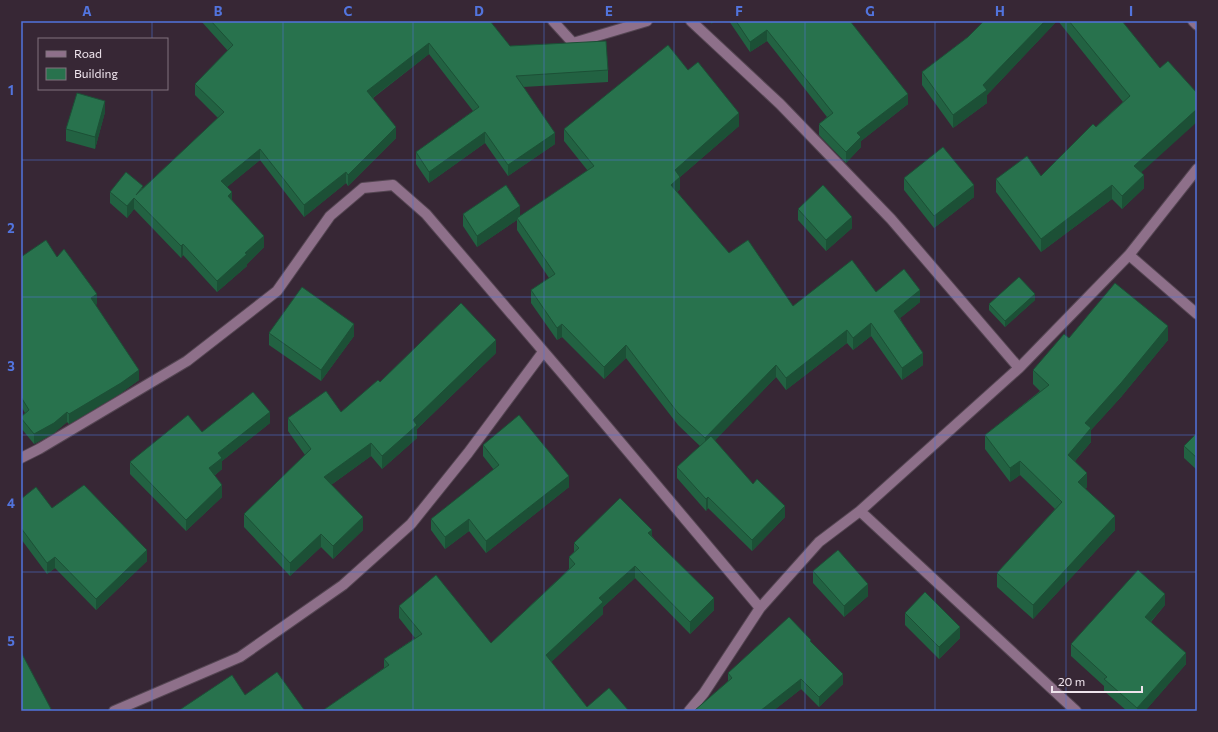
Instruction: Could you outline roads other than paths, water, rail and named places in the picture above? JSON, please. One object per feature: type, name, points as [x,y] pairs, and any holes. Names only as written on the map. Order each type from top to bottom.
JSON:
[{"type":"street","points":[[553,21],[573,43],[647,21]]},
{"type":"street","points":[[691,21],[780,104],[891,220],[1019,368]]},
{"type":"street","points":[[1192,21],[1197,25]]},
{"type":"street","points":[[690,711],[704,693],[760,608],[819,542],[860,511],[1019,368],[1129,255],[1197,169]]},
{"type":"street","points":[[21,458],[39,449],[187,361],[277,291],[330,216],[363,188],[393,185],[426,214],[760,608]]},
{"type":"street","points":[[1129,255],[1197,314]]},
{"type":"street","points":[[114,711],[240,657],[343,585],[411,524],[468,453],[543,352]]},
{"type":"street","points":[[860,511],[1076,711]]}]
